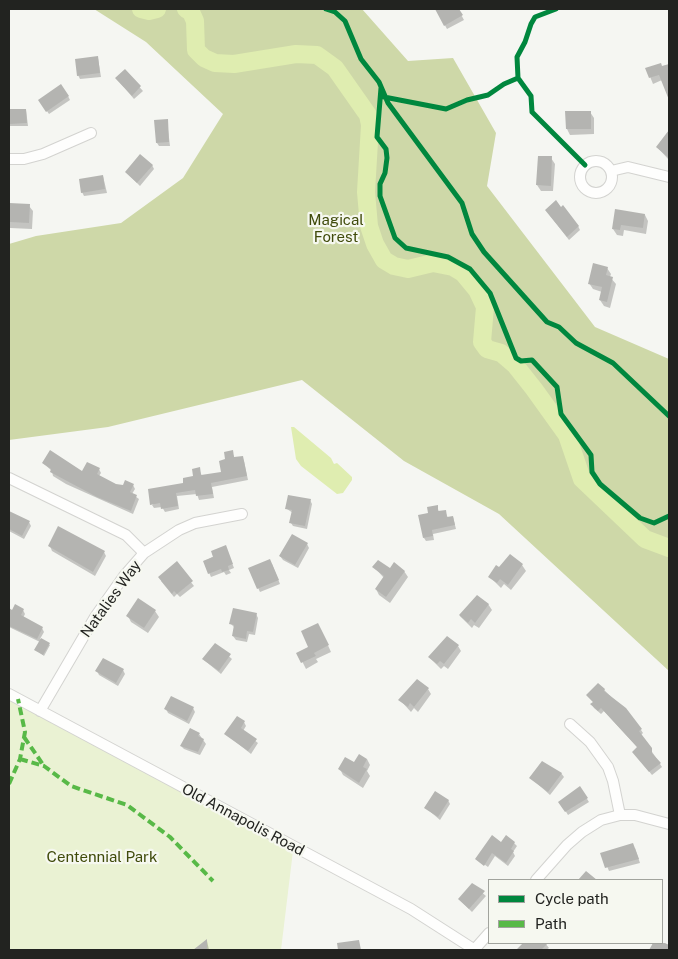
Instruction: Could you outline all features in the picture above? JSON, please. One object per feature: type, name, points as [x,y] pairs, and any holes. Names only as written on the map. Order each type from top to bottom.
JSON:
[{"type":"street","points":[[9,159],[24,159],[43,154],[91,133]]},
{"type":"street","points":[[611,171],[628,168],[669,177]]},
{"type":"street","points":[[9,478],[126,535],[144,554]]},
{"type":"street","name":"Natalies Way","points":[[40,711],[95,617],[124,576],[144,554],[160,542],[195,523],[242,514]]},
{"type":"street","name":"Old Annapolis Road","points":[[9,694],[411,909],[474,950]]},
{"type":"street","points":[[570,724],[590,742],[608,767],[620,815]]},
{"type":"street","points":[[537,879],[582,832],[601,820],[620,815],[650,817],[669,824]]},
{"type":"street","points":[[474,950],[488,934]]},
{"type":"green space","name":"Magical Forest","points":[[94,9],[362,9],[408,61],[453,58],[496,133],[487,186],[595,327],[669,359],[669,671],[499,514],[404,461],[302,380],[108,427],[9,440],[9,244],[36,236],[121,223],[183,178],[223,114],[146,42]]},
{"type":"green space","name":"Centennial Park","points":[[9,700],[293,851],[281,950],[9,950]]},
{"type":"shaded area","points":[[291,427],[294,427],[331,458],[334,464],[337,463],[352,477],[343,493],[337,494],[301,466],[296,459]]},
{"type":"building","points":[[435,9],[459,9],[463,15],[444,26]]},
{"type":"building","points":[[98,56],[100,73],[77,76],[75,59]]},
{"type":"building","points":[[661,63],[662,66],[669,64],[669,100],[659,75],[649,78],[645,68]]},
{"type":"building","points":[[125,69],[141,86],[132,96],[115,78]]},
{"type":"building","points":[[61,84],[69,96],[46,112],[38,100]]},
{"type":"building","points":[[9,109],[26,109],[27,123],[10,124]]},
{"type":"building","points":[[565,111],[591,111],[591,129],[566,129]]},
{"type":"building","points":[[168,119],[169,142],[156,143],[154,120]]},
{"type":"building","points":[[669,130],[669,158],[656,147]]},
{"type":"building","points":[[140,154],[153,165],[137,183],[125,172]]},
{"type":"building","points":[[538,156],[552,156],[551,186],[536,185]]},
{"type":"building","points":[[103,175],[105,189],[81,193],[79,179]]},
{"type":"building","points":[[556,200],[561,207],[563,205],[579,226],[567,237],[545,210]]},
{"type":"building","points":[[9,203],[30,204],[29,223],[9,222]]},
{"type":"building","points":[[615,209],[645,214],[643,228],[621,225],[620,230],[612,229]]},
{"type":"building","points":[[593,263],[608,267],[606,275],[613,277],[607,302],[599,300],[602,287],[588,284]]},
{"type":"building","points":[[50,450],[82,471],[87,462],[100,468],[97,474],[116,484],[123,485],[125,480],[134,484],[130,492],[137,495],[131,511],[97,497],[50,472],[51,469],[42,463]]},
{"type":"building","points":[[233,450],[234,457],[243,456],[247,476],[211,483],[213,494],[196,496],[195,490],[176,493],[178,506],[161,509],[160,503],[150,505],[148,489],[183,483],[183,478],[193,476],[192,469],[200,467],[201,475],[221,472],[219,461],[225,459],[224,452]]},
{"type":"building","points":[[288,495],[311,499],[305,526],[289,523],[292,510],[285,509]]},
{"type":"building","points":[[438,505],[438,511],[446,510],[447,517],[453,516],[455,525],[432,530],[433,536],[423,538],[418,515],[428,513],[427,507]]},
{"type":"building","points":[[9,511],[30,521],[22,536],[9,529]]},
{"type":"building","points":[[58,526],[105,551],[93,572],[48,546]]},
{"type":"building","points":[[292,534],[308,543],[295,565],[279,556]]},
{"type":"building","points":[[226,545],[233,564],[228,566],[229,570],[222,572],[221,569],[208,574],[203,561],[213,557],[211,551]]},
{"type":"building","points":[[510,554],[523,564],[508,585],[500,579],[497,583],[488,577],[496,565],[499,567]]},
{"type":"building","points":[[270,559],[279,580],[257,589],[248,568]]},
{"type":"building","points":[[378,560],[390,568],[394,562],[405,571],[386,597],[375,589],[384,576],[372,567]]},
{"type":"building","points":[[177,561],[193,581],[177,594],[174,591],[172,594],[158,577]]},
{"type":"building","points":[[477,595],[489,604],[475,623],[471,619],[468,623],[459,615]]},
{"type":"building","points":[[138,598],[156,610],[144,628],[126,616]]},
{"type":"building","points":[[15,604],[24,609],[21,615],[43,627],[37,639],[9,626],[9,608],[12,610]]},
{"type":"building","points":[[233,608],[257,613],[253,632],[247,631],[246,639],[232,636],[234,625],[229,624]]},
{"type":"building","points":[[318,623],[329,645],[314,653],[316,656],[301,663],[296,653],[308,647],[301,631]]},
{"type":"building","points":[[447,636],[459,645],[444,664],[440,661],[437,664],[428,657]]},
{"type":"building","points":[[41,638],[50,643],[43,655],[34,650]]},
{"type":"building","points":[[215,643],[231,654],[219,671],[202,659]]},
{"type":"building","points":[[103,658],[124,669],[116,683],[95,671]]},
{"type":"building","points":[[417,679],[429,688],[414,707],[410,703],[408,707],[398,700]]},
{"type":"building","points":[[598,683],[605,689],[604,691],[626,708],[642,729],[639,731],[652,748],[652,753],[661,763],[649,772],[632,752],[637,747],[601,708],[598,711],[590,704],[593,702],[586,695]]},
{"type":"building","points":[[171,696],[194,707],[187,721],[164,709]]},
{"type":"building","points":[[237,716],[245,721],[241,728],[257,739],[248,751],[224,734]]},
{"type":"building","points":[[190,728],[200,733],[198,736],[204,739],[198,752],[180,746]]},
{"type":"building","points":[[359,754],[367,759],[363,767],[367,769],[359,783],[338,769],[345,757],[354,762]]},
{"type":"building","points":[[542,761],[562,773],[548,792],[529,778]]},
{"type":"building","points":[[580,786],[588,798],[565,812],[558,802]]},
{"type":"building","points":[[435,791],[449,800],[438,817],[424,808]]},
{"type":"building","points":[[492,835],[501,842],[506,835],[515,842],[511,849],[514,851],[506,863],[492,853],[484,866],[475,859]]},
{"type":"building","points":[[633,843],[639,859],[605,868],[600,853]]},
{"type":"building","points":[[586,871],[596,879],[579,879]]},
{"type":"building","points":[[472,883],[485,891],[469,909],[458,899]]},
{"type":"building","points":[[207,939],[207,950],[193,950]]},
{"type":"building","points":[[359,940],[361,950],[338,950],[337,943]]},
{"type":"building","points":[[665,943],[669,945],[669,950],[649,950],[652,944]]},
{"type":"building","points":[[522,944],[547,944],[541,950],[516,950]]},
{"type":"waterway","points":[[141,9],[149,11],[157,9]]},
{"type":"waterway","points":[[186,9],[191,12],[195,21],[196,50],[204,58],[215,63],[234,64],[296,54],[317,55],[335,68],[368,115],[370,125],[366,192],[369,226],[375,244],[384,260],[394,266],[408,269],[433,263],[453,267],[463,273],[477,290],[485,307],[482,342],[487,349],[501,353],[515,365],[534,389],[567,435],[582,479],[645,539],[669,548]]},
{"type":"marked path","points":[[9,784],[20,759],[25,732],[18,699]]},
{"type":"marked path","points":[[24,737],[44,766]]},
{"type":"marked path","points":[[20,759],[44,766],[71,786],[127,805],[170,837],[213,881]]},
{"type":"cycle path","points":[[326,9],[335,12],[345,21],[361,59],[379,82],[388,103],[462,203],[472,234],[484,252],[547,322],[559,327],[576,343],[613,363],[669,416]]},
{"type":"cycle path","points":[[384,97],[446,109],[467,100],[488,95],[504,84],[518,78],[517,57],[525,42],[531,24],[535,17],[556,9]]},
{"type":"cycle path","points":[[518,78],[531,96],[532,112],[585,165]]},
{"type":"cycle path","points":[[381,88],[377,137],[386,149],[387,158],[385,173],[380,184],[380,196],[395,238],[406,248],[448,257],[470,269],[490,293],[516,358],[521,361],[532,360],[557,387],[561,414],[591,455],[592,472],[600,484],[640,518],[654,523],[669,516]]}]
